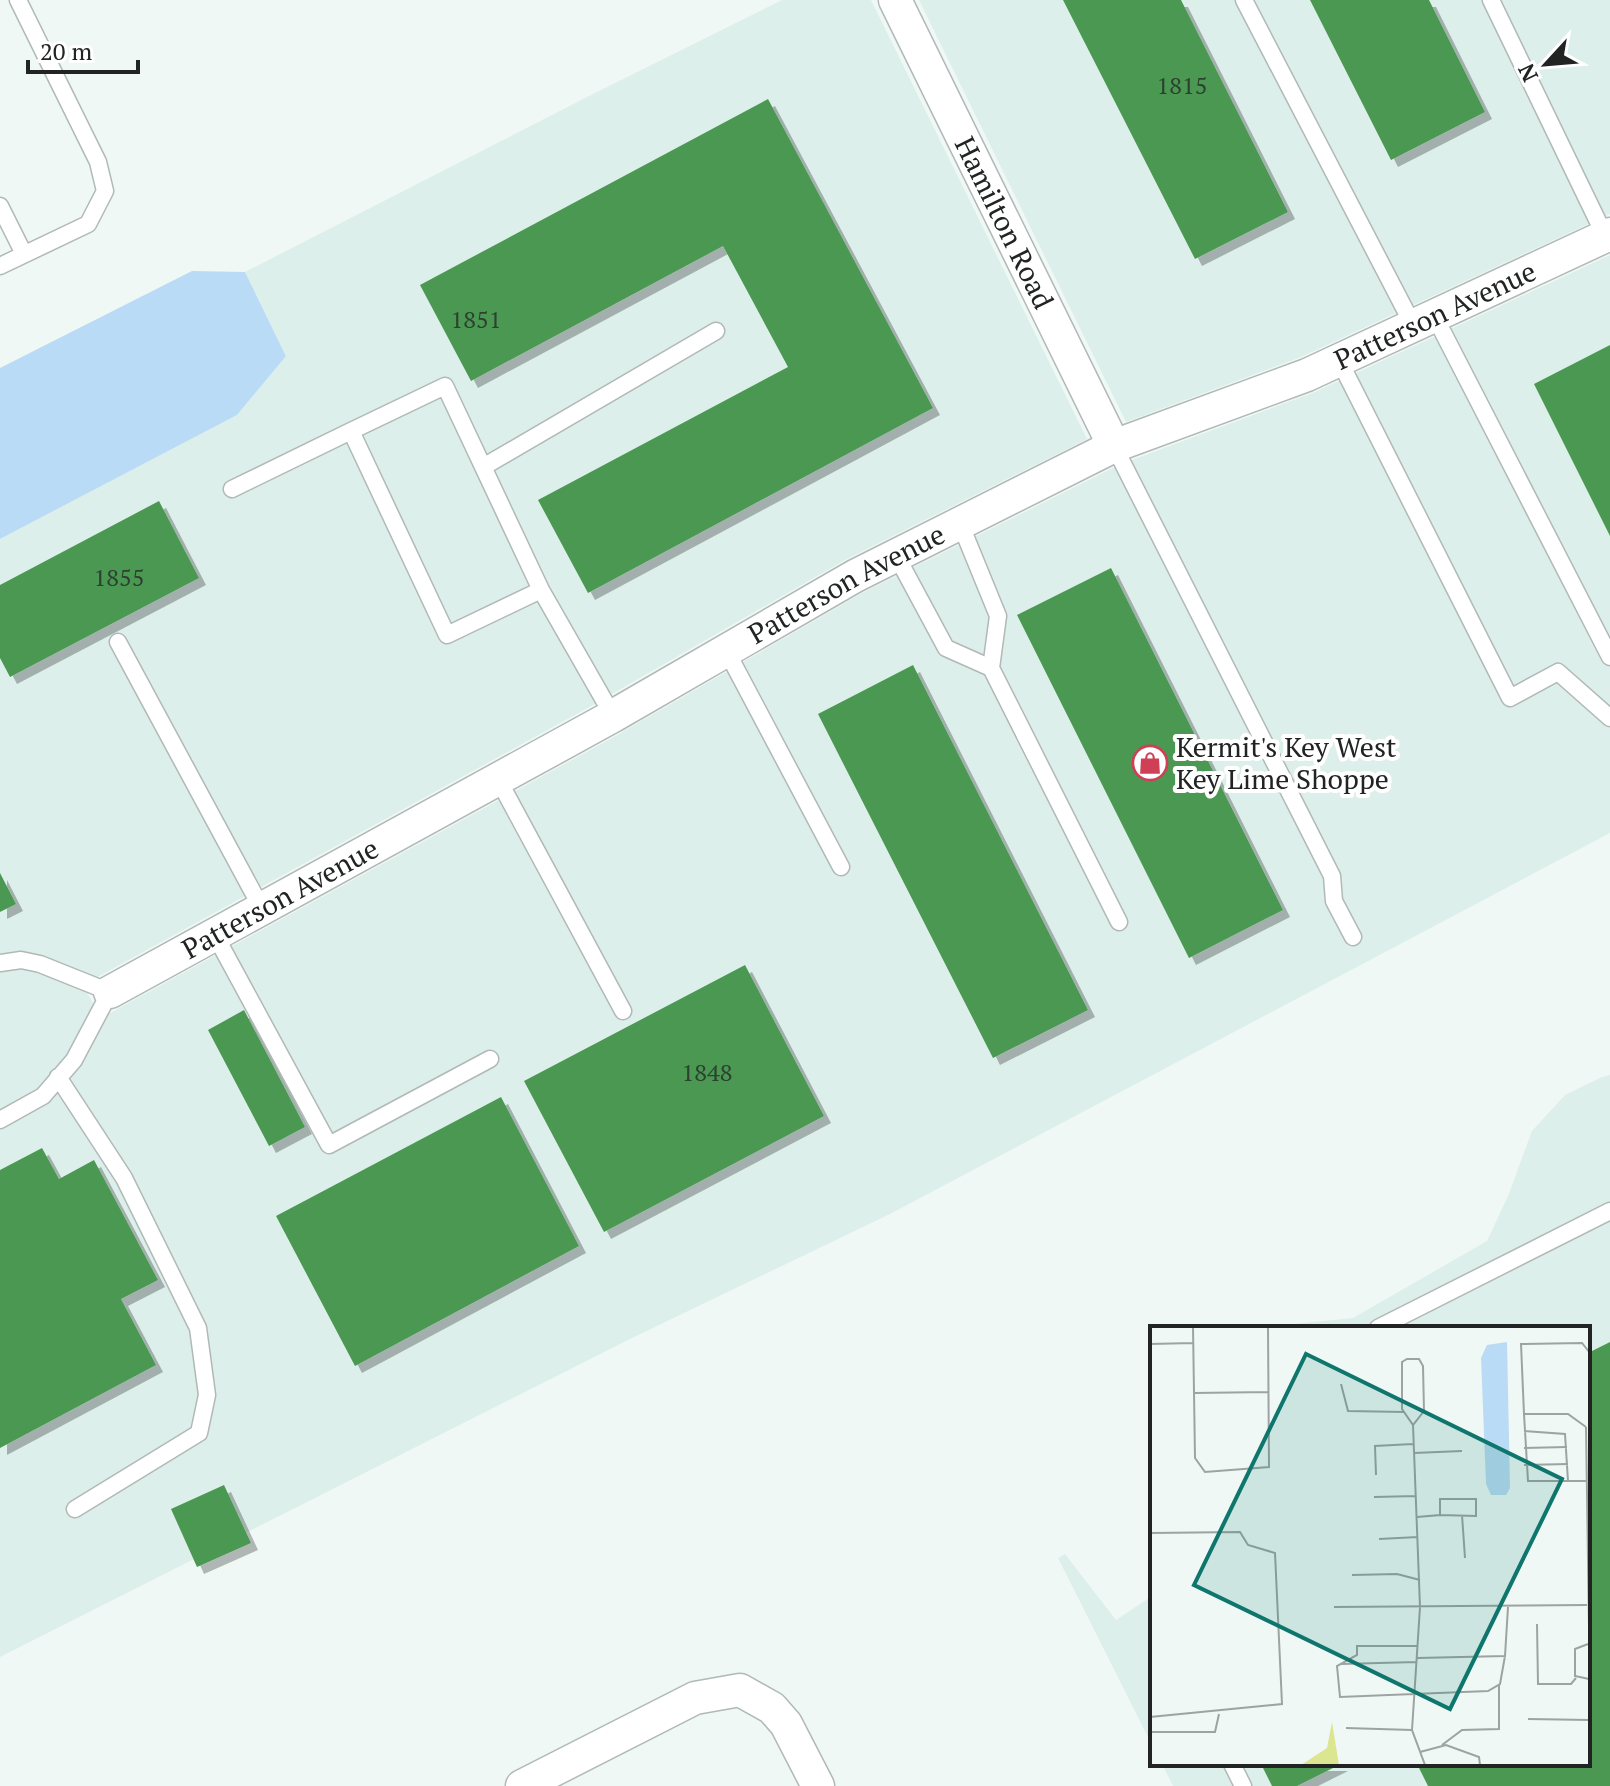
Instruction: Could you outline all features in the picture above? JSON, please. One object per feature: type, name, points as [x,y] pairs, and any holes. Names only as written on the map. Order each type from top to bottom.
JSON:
[{"type":"street","name":"Hamilton Road","points":[[895,0],[1114,446]]},
{"type":"street","name":"Patterson Avenue","points":[[110,992],[613,716],[896,555],[1114,446],[1307,375],[1608,236]]},
{"type":"street","points":[[522,1786],[695,1698],[740,1690],[772,1708],[786,1724],[818,1786]]},
{"type":"lane","points":[[0,266],[88,224],[105,191],[98,162],[18,0]]},
{"type":"lane","points":[[1244,0],[1610,657]]},
{"type":"lane","points":[[1491,0],[1608,236]]},
{"type":"lane","points":[[0,206],[24,254]]},
{"type":"lane","points":[[483,467],[716,331]]},
{"type":"lane","points":[[1339,360],[1510,698],[1558,672],[1610,718]]},
{"type":"lane","points":[[232,489],[445,386],[541,590],[613,716]]},
{"type":"lane","points":[[351,431],[447,635],[541,590]]},
{"type":"lane","points":[[1114,446],[1332,876],[1334,901],[1353,937]]},
{"type":"lane","points":[[960,523],[998,616],[991,668],[1119,922]]},
{"type":"lane","points":[[896,555],[946,648],[991,668]]},
{"type":"lane","points":[[118,642],[262,909]]},
{"type":"lane","points":[[726,650],[841,867]]},
{"type":"lane","points":[[498,779],[623,1011]]},
{"type":"lane","points":[[215,935],[329,1145],[490,1059]]},
{"type":"lane","points":[[0,963],[21,960],[44,965],[110,992],[74,1060],[43,1096],[0,1120]]},
{"type":"lane","points":[[58,1077],[124,1178],[198,1328],[207,1395],[199,1433],[75,1509]]},
{"type":"lane","points":[[1382,1326],[1610,1211]]},
{"type":"lane","points":[[1233,1766],[1243,1786]]},
{"type":"shaded area","points":[[782,0],[871,0],[1087,439],[845,560],[593,705],[83,985],[101,1018],[612,738],[864,592],[1121,464],[1315,392],[1610,255],[1610,833],[890,1214],[630,1339],[0,1657],[0,539],[237,415],[286,355],[245,272]]},
{"type":"shaded area","points":[[919,0],[1610,0],[1610,214],[1301,357],[1126,422]]},
{"type":"shaded area","points":[[1610,1075],[1610,1786],[1173,1786],[1163,1766],[1590,1766],[1590,1326],[1290,1326],[1353,1318],[1487,1241],[1532,1131],[1565,1095]]},
{"type":"shaded area","points":[[1065,1554],[1116,1620],[1150,1597],[1150,1741],[1058,1558]]},
{"type":"water","points":[[192,271],[245,272],[286,356],[237,415],[0,539],[0,368]]},
{"type":"building","points":[[1063,0],[1181,0],[1288,212],[1195,259]]},
{"type":"building","points":[[1310,0],[1429,0],[1485,112],[1391,160]]},
{"type":"building","points":[[768,99],[933,408],[588,593],[538,500],[788,367],[723,246],[471,381],[420,285]]},
{"type":"building","points":[[1610,345],[1610,536],[1534,384]]},
{"type":"building","points":[[159,501],[199,578],[10,677],[0,658],[0,585]]},
{"type":"building","name":"Kermit's Key West Key Lime Shoppe","points":[[1111,568],[1283,910],[1189,958],[1017,615]]},
{"type":"building","points":[[913,665],[1088,1010],[993,1058],[818,714]]},
{"type":"building","points":[[0,873],[16,904],[0,912]]},
{"type":"building","points":[[745,965],[824,1116],[604,1232],[524,1081]]},
{"type":"building","points":[[244,1010],[305,1127],[269,1146],[208,1030]]},
{"type":"building","points":[[501,1097],[579,1246],[355,1366],[276,1216]]},
{"type":"building","points":[[42,1148],[59,1179],[94,1160],[158,1280],[121,1299],[156,1365],[0,1448],[0,1170]]},
{"type":"building","points":[[1610,1342],[1610,1786],[1428,1786],[1418,1766],[1590,1766],[1590,1352]]},
{"type":"building","points":[[224,1485],[251,1543],[197,1567],[171,1509]]},
{"type":"building","points":[[1262,1766],[1337,1766],[1297,1786],[1272,1786]]},
{"type":"place","name":"Kermit's Key West Key Lime Shoppe","points":[[1150,763]]}]
